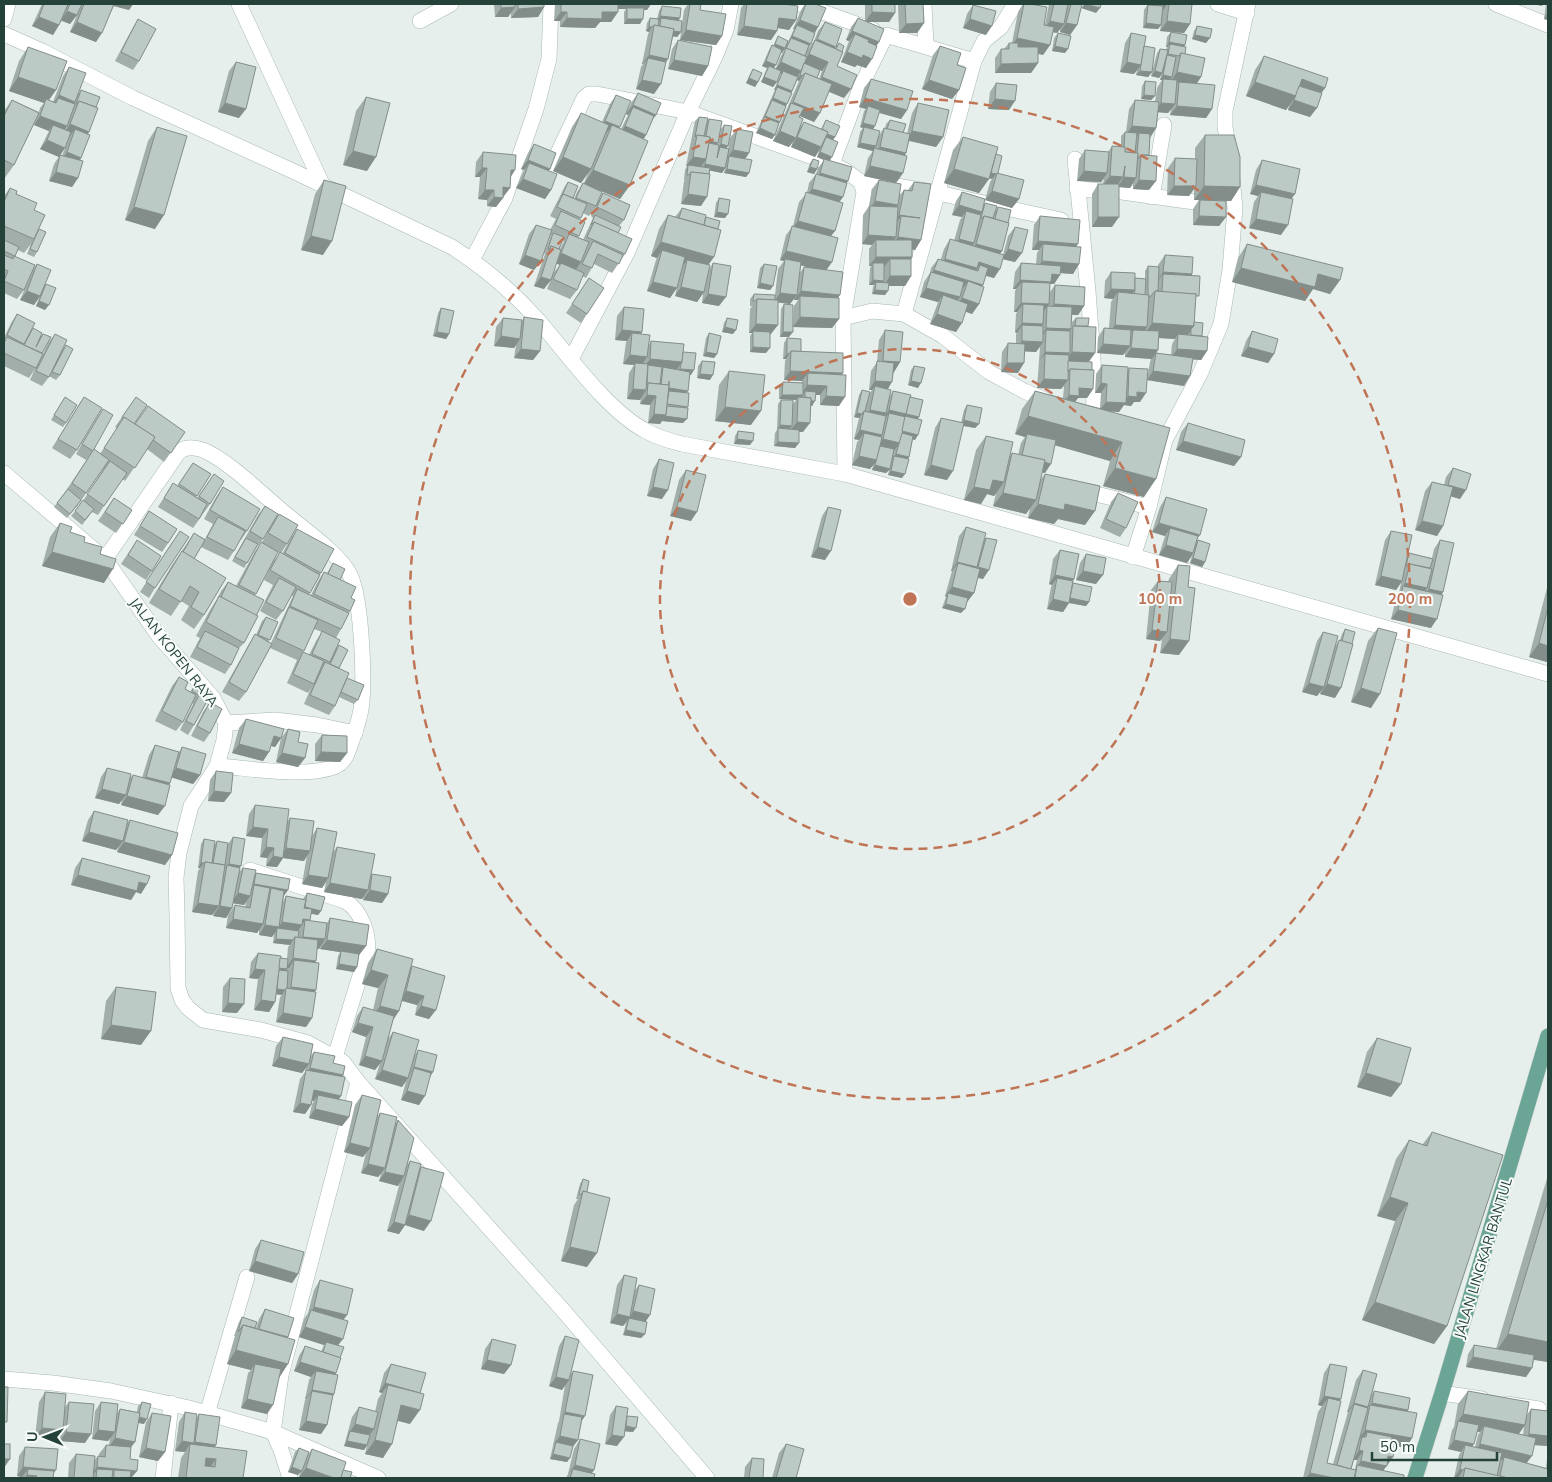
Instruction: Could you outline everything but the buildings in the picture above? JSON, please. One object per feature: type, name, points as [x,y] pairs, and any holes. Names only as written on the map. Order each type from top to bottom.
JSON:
[{"type":"main road","name":"JALAN LINGKAR BANTUL","points":[[1415,1478],[1548,1036]]},
{"type":"street","points":[[4,19],[8,4]]},
{"type":"street","points":[[239,4],[323,186]]},
{"type":"street","points":[[420,21],[451,4]]},
{"type":"street","points":[[472,260],[505,198],[536,109],[548,59],[551,4]]},
{"type":"street","points":[[571,359],[627,253],[688,112],[720,45],[729,19],[731,4]]},
{"type":"street","points":[[800,4],[886,35],[974,61]]},
{"type":"street","points":[[924,4],[926,46]]},
{"type":"street","points":[[904,314],[974,61],[984,41],[1001,27],[1015,4]]},
{"type":"street","points":[[1133,557],[1149,507],[1165,440],[1200,374],[1222,324],[1230,270],[1235,208],[1230,151],[1225,127],[1225,111],[1248,8],[1218,4]]},
{"type":"street","points":[[1496,4],[1548,25]]},
{"type":"street","points":[[4,34],[42,51],[133,98],[430,236],[472,260],[501,284],[528,311],[621,414],[657,436],[682,444],[845,474],[1548,674]]},
{"type":"street","points":[[832,164],[861,86],[886,35]]},
{"type":"street","points":[[550,170],[579,106],[589,94],[597,94],[688,112],[832,164],[861,182],[873,182],[938,193],[1082,225]]},
{"type":"street","points":[[1152,196],[1164,125]]},
{"type":"street","points":[[1075,159],[1093,357],[1087,417],[1112,425]]},
{"type":"street","points":[[845,474],[843,318],[863,200],[864,192],[861,182]]},
{"type":"street","points":[[1077,189],[1152,196],[1235,208]]},
{"type":"street","points":[[843,318],[872,311],[904,314],[943,336],[989,372],[1024,391],[1064,408]]},
{"type":"street","points":[[1147,435],[1165,440]]},
{"type":"street","points":[[104,559],[180,451],[187,448],[198,448],[219,460],[329,550],[349,572],[354,587],[359,618],[362,704],[355,733],[344,759],[336,766],[299,772],[217,766]]},
{"type":"street","name":"JALAN KOPEN RAYA","points":[[4,473],[104,559],[158,635],[213,698],[226,723]]},
{"type":"street","points":[[1070,487],[1149,507]]},
{"type":"street","points":[[355,733],[303,723],[275,720],[226,723],[224,740],[217,766],[191,806],[179,853],[176,877],[178,988],[182,1000],[188,1008],[204,1020],[261,1030],[308,1043],[343,1062],[358,1082],[561,1308],[707,1478]]},
{"type":"street","points":[[250,870],[344,900],[354,907],[358,914],[368,937],[367,953],[335,1057]]},
{"type":"street","points":[[290,1478],[273,1432],[281,1375],[358,1082]]},
{"type":"street","points":[[207,1414],[247,1277]]},
{"type":"street","points":[[4,1379],[111,1391],[171,1403],[273,1432],[378,1478]]},
{"type":"street","points":[[1442,1393],[1539,1409]]},
{"type":"street","points":[[163,1478],[171,1403]]}]
